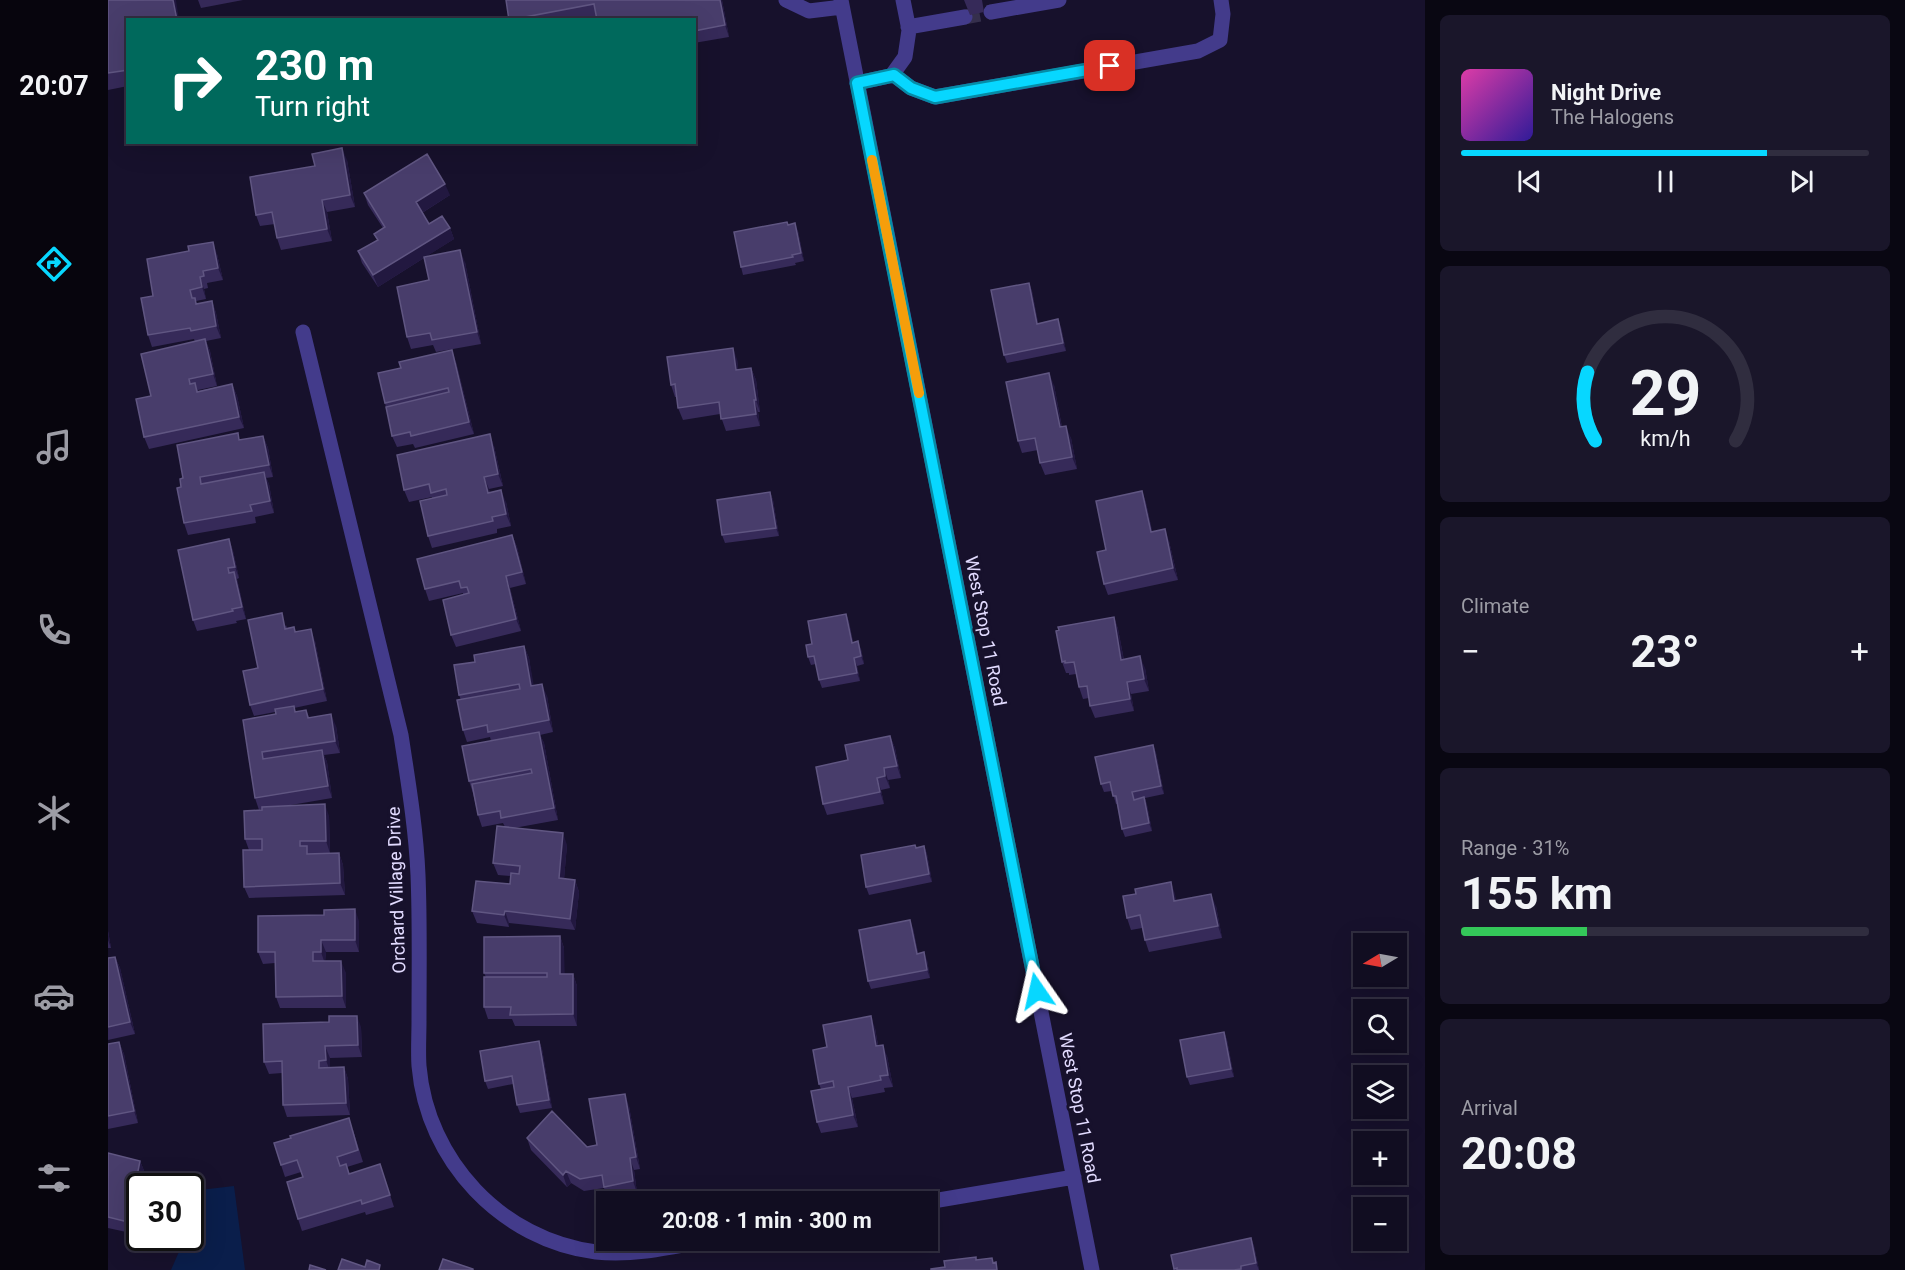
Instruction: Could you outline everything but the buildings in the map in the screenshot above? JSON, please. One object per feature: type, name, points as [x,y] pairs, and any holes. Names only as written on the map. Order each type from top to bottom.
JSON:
[{"type":"street","points":[[786,0],[809,11],[842,4]]},
{"type":"street","points":[[857,83],[892,75],[905,57],[908,27],[903,0]]},
{"type":"street","points":[[991,12],[1059,0]]},
{"type":"street","points":[[892,75],[911,88],[935,97],[1198,51],[1220,40],[1223,14],[1221,0]]},
{"type":"street","name":"West Stop 11 Road","points":[[842,4],[1092,1270]]},
{"type":"street","points":[[908,27],[965,17]]},
{"type":"street","name":"Orchard Village Drive","points":[[303,332],[404,756],[411,798],[418,875],[419,1064],[425,1104],[437,1136],[459,1174],[482,1198],[517,1225],[537,1235],[596,1251]]},
{"type":"street","points":[[938,1200],[1074,1177]]},
{"type":"street","name":"Orchard Village Drive","points":[[598,1251],[620,1253],[641,1251]]},
{"type":"water","points":[[234,1186],[245,1270],[171,1270],[179,1251],[204,1251],[204,1190]]},
{"type":"tunnel","points":[[965,17],[991,12]]},
{"type":"slow traffic","points":[[872,160],[919,393]]},
{"type":"route","points":[[1037,991],[857,83],[894,75],[911,88],[935,97],[1110,66]]}]
